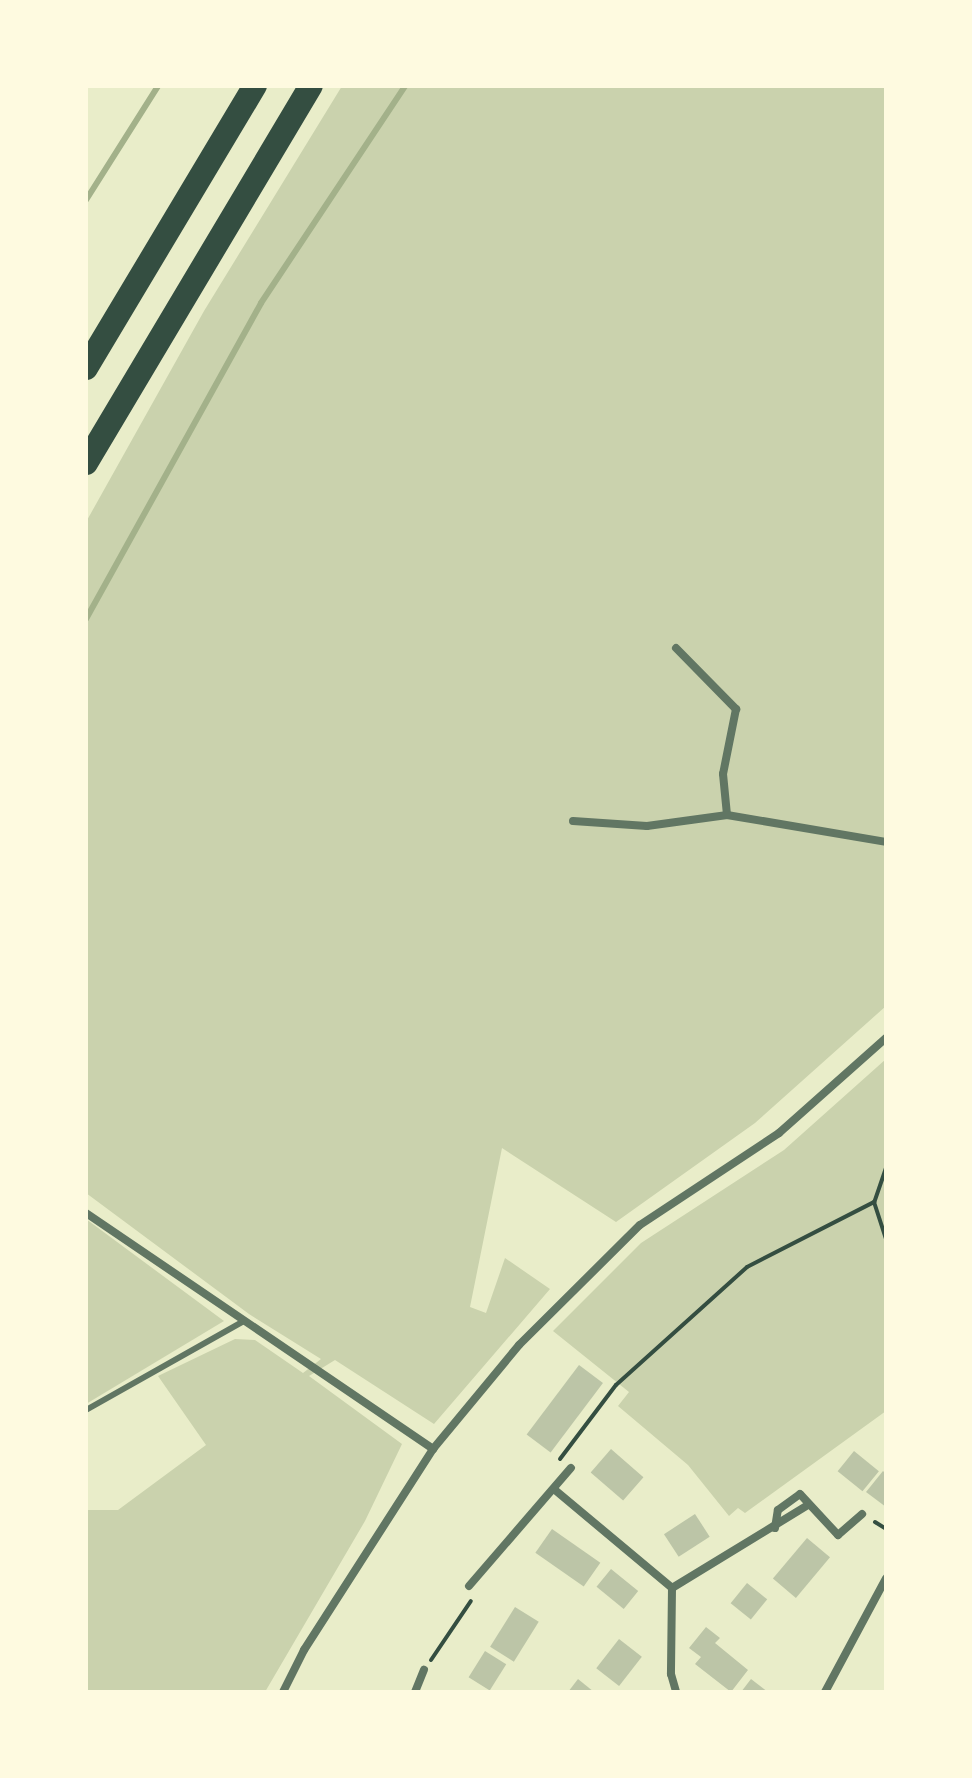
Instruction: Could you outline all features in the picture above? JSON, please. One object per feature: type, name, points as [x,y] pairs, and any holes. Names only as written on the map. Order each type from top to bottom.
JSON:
[{"type":"highway","points":[[86,368],[255,86]]},
{"type":"highway","points":[[86,463],[311,86]]},
{"type":"street","points":[[676,648],[736,709],[723,774],[727,815]]},
{"type":"street","points":[[573,821],[647,826],[727,815],[886,842]]},
{"type":"street","points":[[283,1692],[304,1650],[433,1449],[519,1345],[616,1246],[779,1133],[886,1038]]},
{"type":"street","points":[[86,1213],[433,1449]]},
{"type":"street","points":[[469,1586],[485,1574],[571,1468]]},
{"type":"street","points":[[555,1490],[672,1588]]},
{"type":"street","points":[[775,1528],[778,1510],[800,1494],[838,1535],[862,1514]]},
{"type":"street","points":[[672,1588],[775,1528],[808,1505]]},
{"type":"street","points":[[825,1692],[886,1578]]},
{"type":"street","points":[[672,1588],[671,1674],[676,1692]]},
{"type":"street","points":[[415,1692],[424,1670]]},
{"type":"lane","points":[[86,1410],[244,1321]]},
{"type":"path","points":[[886,1168],[874,1202],[886,1238]]},
{"type":"path","points":[[571,1468],[558,1457],[616,1385],[747,1267],[874,1202]]},
{"type":"path","points":[[424,1670],[461,1620],[485,1574]]},
{"type":"green space","points":[[342,86],[886,86],[886,1006],[755,1123],[616,1222],[502,1148],[470,1307],[486,1313],[505,1258],[550,1289],[434,1424],[335,1360],[309,1376],[402,1444],[365,1521],[265,1692],[86,1692],[86,1510],[118,1510],[206,1445],[158,1376],[235,1339],[255,1340],[303,1373],[321,1359],[249,1314],[86,1193],[86,522],[204,311]]},
{"type":"green space","points":[[886,1059],[886,1411],[745,1513],[738,1508],[729,1516],[688,1465],[618,1406],[629,1392],[553,1331],[641,1243],[784,1150]]},
{"type":"green space","points":[[86,1219],[224,1321],[86,1404]]},
{"type":"building","points":[[579,1365],[603,1383],[551,1453],[527,1434]]},
{"type":"building","points":[[611,1449],[643,1477],[623,1501],[591,1472]]},
{"type":"building","points":[[854,1451],[879,1471],[863,1491],[838,1471]]},
{"type":"building","points":[[883,1471],[886,1474],[886,1507],[866,1492]]},
{"type":"building","points":[[695,1514],[710,1537],[679,1557],[664,1534]]},
{"type":"building","points":[[552,1529],[600,1563],[584,1587],[535,1553]]},
{"type":"building","points":[[807,1538],[830,1557],[796,1598],[773,1579]]},
{"type":"building","points":[[611,1569],[638,1591],[624,1609],[597,1587]]},
{"type":"building","points":[[747,1583],[767,1599],[751,1620],[731,1603]]},
{"type":"building","points":[[515,1607],[539,1622],[514,1662],[490,1647]]},
{"type":"building","points":[[706,1627],[720,1638],[715,1643],[748,1670],[731,1692],[695,1664],[701,1657],[689,1648]]},
{"type":"building","points":[[619,1639],[642,1657],[619,1686],[596,1668]]},
{"type":"building","points":[[485,1651],[506,1664],[490,1691],[469,1677]]},
{"type":"building","points":[[578,1679],[594,1692],[568,1692]]},
{"type":"building","points":[[751,1679],[768,1692],[741,1692]]},
{"type":"waterway","points":[[86,200],[158,86]]},
{"type":"waterway","points":[[86,619],[261,303],[405,86]]}]
